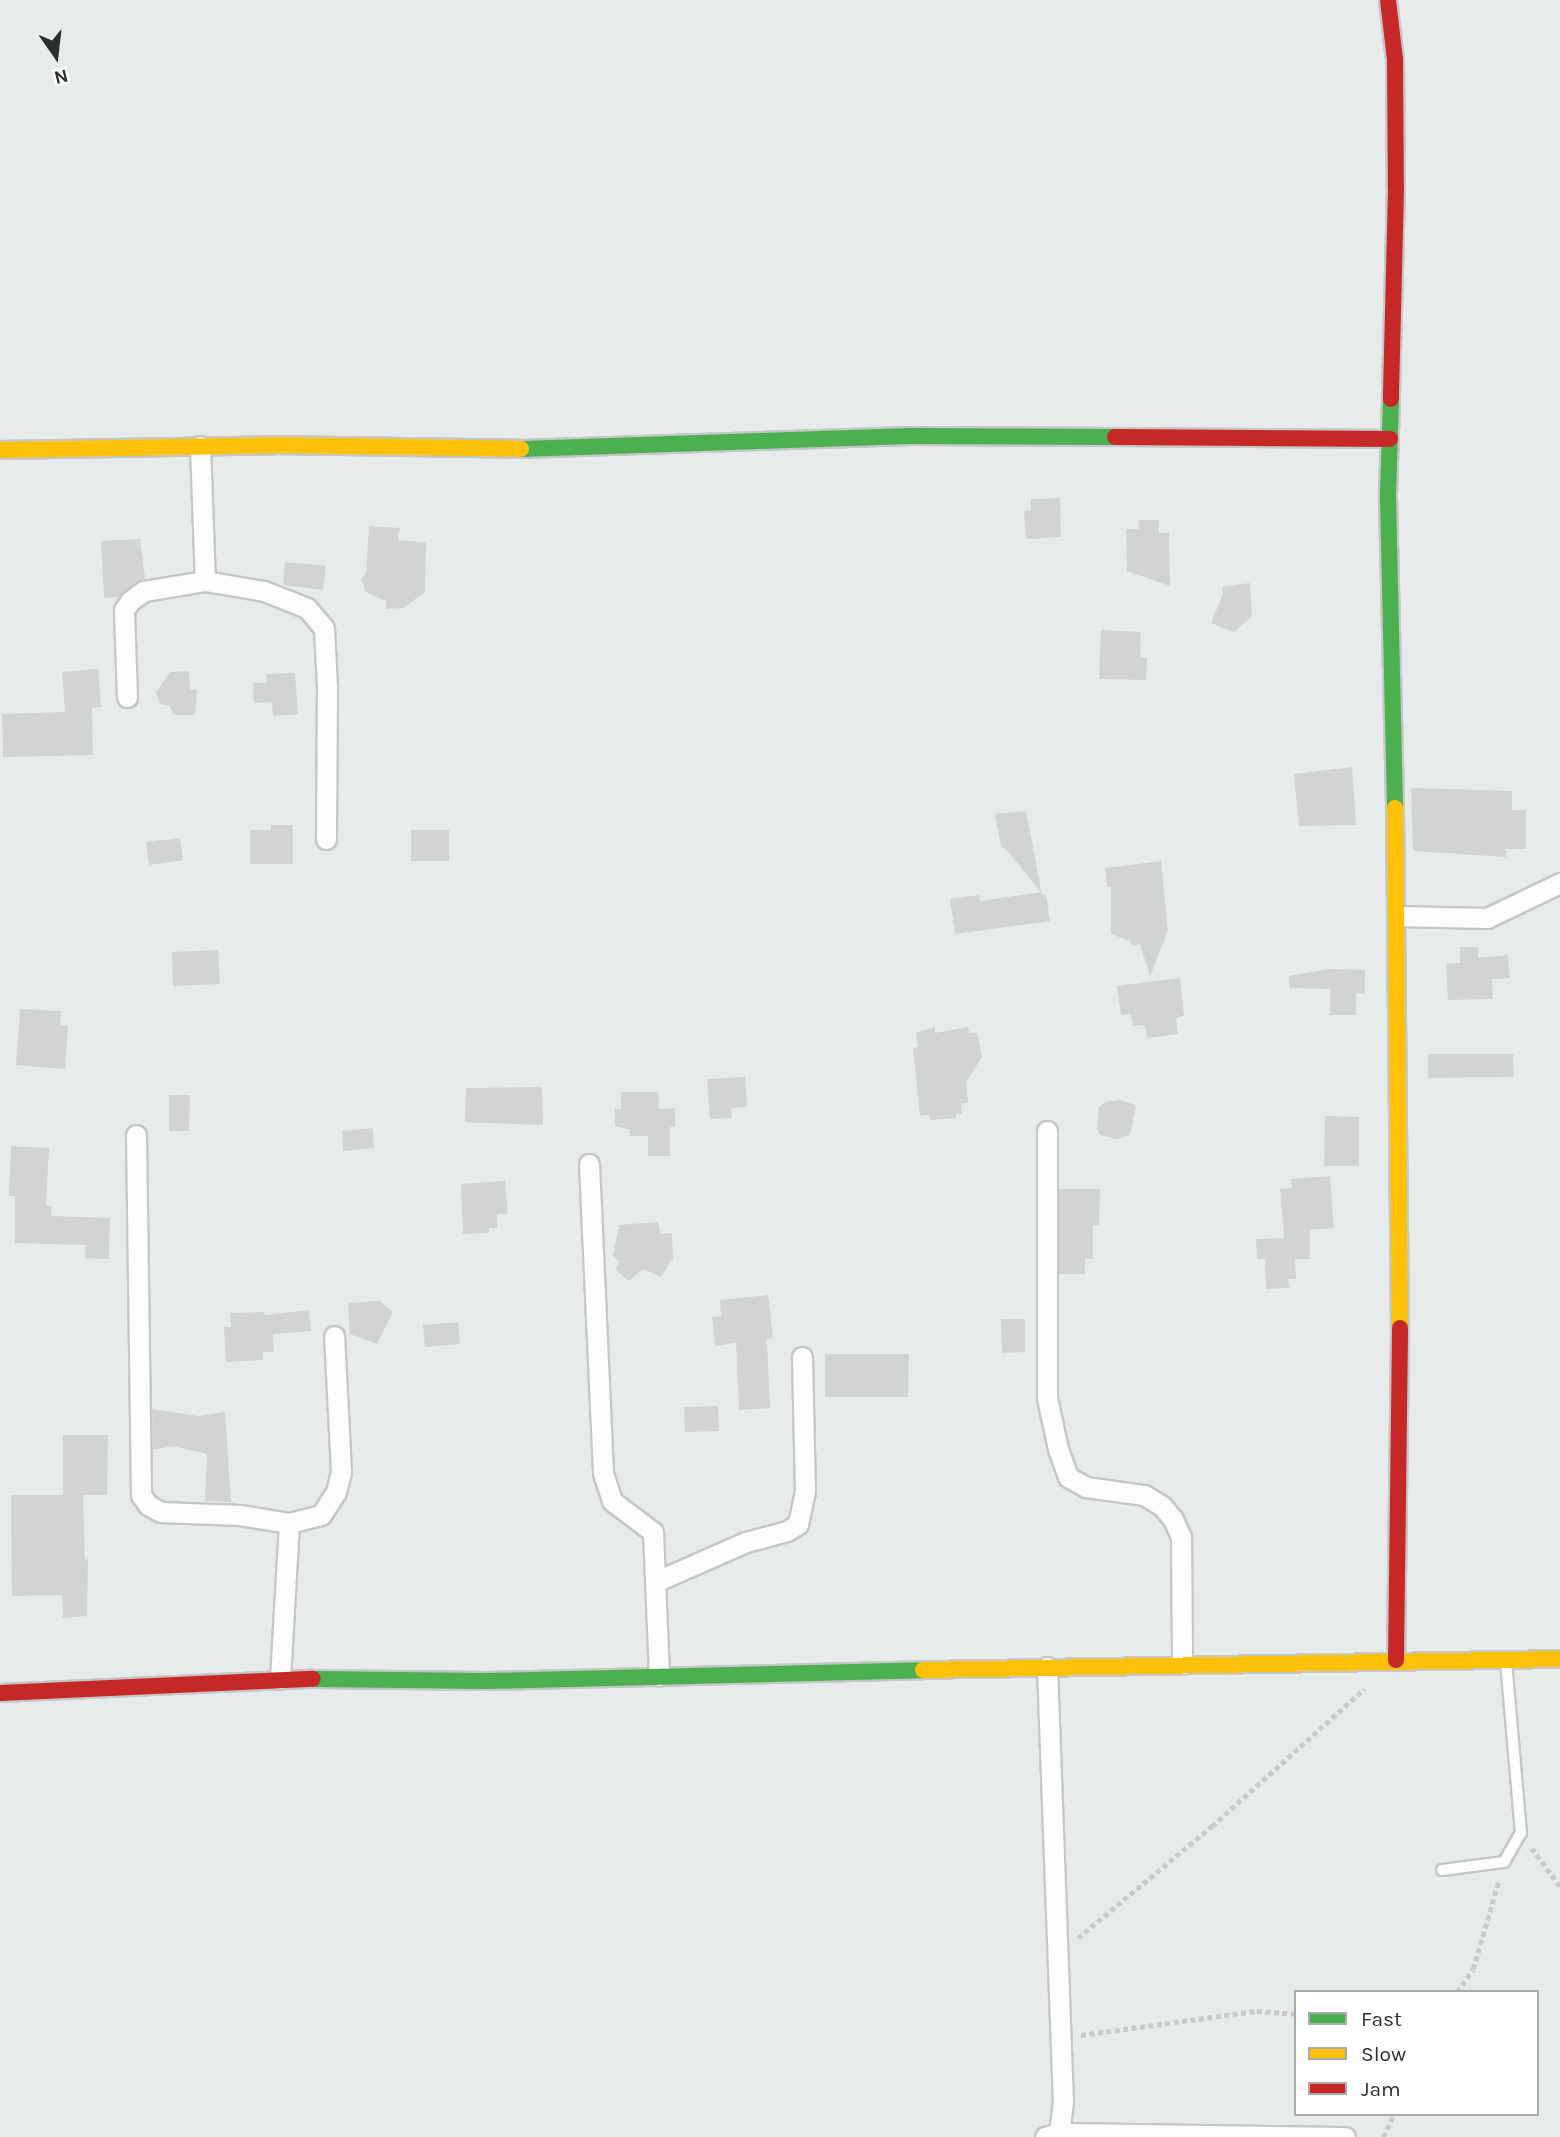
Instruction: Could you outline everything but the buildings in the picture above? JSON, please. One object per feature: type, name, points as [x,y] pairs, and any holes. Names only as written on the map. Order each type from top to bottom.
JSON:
[{"type":"street","points":[[1388,0],[1395,60],[1396,190],[1388,497],[1398,916],[1401,1264],[1396,1660]]},
{"type":"street","points":[[0,450],[200,446],[506,450],[910,436],[1390,439]]},
{"type":"street","points":[[200,446],[205,581]]},
{"type":"street","points":[[127,697],[124,610],[130,601],[144,591],[205,581],[264,591],[307,608],[324,628],[327,688],[326,839]]},
{"type":"street","points":[[1398,916],[1487,918],[1560,883]]},
{"type":"street","points":[[1047,1131],[1047,1398],[1058,1449],[1068,1477],[1086,1487],[1144,1495],[1162,1506],[1173,1519],[1181,1537],[1182,1664]]},
{"type":"street","points":[[136,1135],[141,1495],[148,1505],[161,1512],[240,1515],[289,1523],[321,1515],[336,1492],[341,1472],[334,1336]]},
{"type":"street","points":[[589,1164],[603,1473],[612,1501],[653,1532],[659,1676]]},
{"type":"street","points":[[656,1581],[746,1542],[787,1531],[798,1524],[805,1491],[802,1357]]},
{"type":"street","points":[[280,1679],[289,1523]]},
{"type":"street","points":[[0,1693],[280,1679],[486,1681],[1182,1664],[1560,1659]]},
{"type":"street","points":[[1047,1667],[1063,2101],[1052,2135],[1345,2137]]},
{"type":"lane","points":[[1442,1870],[1504,1862],[1521,1833],[1506,1659]]},
{"type":"path","points":[[1057,1957],[1212,1826],[1365,1688]]},
{"type":"path","points":[[1521,1833],[1560,1886]]},
{"type":"path","points":[[1458,1990],[1473,1969],[1504,1862]]},
{"type":"path","points":[[1060,2037],[1257,2011],[1294,2014]]},
{"type":"path","points":[[1383,2137],[1393,2116]]},
{"type":"traffic: fast","points":[[1391,399],[1388,497],[1395,808]]},
{"type":"traffic: fast","points":[[521,449],[910,436],[1115,437]]},
{"type":"traffic: fast","points":[[313,1679],[486,1681],[923,1670]]},
{"type":"traffic: slow","points":[[0,450],[276,445],[521,449]]},
{"type":"traffic: slow","points":[[1395,808],[1400,1328]]},
{"type":"traffic: slow","points":[[923,1670],[1560,1659]]},
{"type":"traffic: jam","points":[[1388,0],[1395,60],[1396,189],[1391,399]]},
{"type":"traffic: jam","points":[[1115,437],[1390,439]]},
{"type":"traffic: jam","points":[[1396,1660],[1400,1328]]},
{"type":"traffic: jam","points":[[0,1693],[313,1679]]}]
